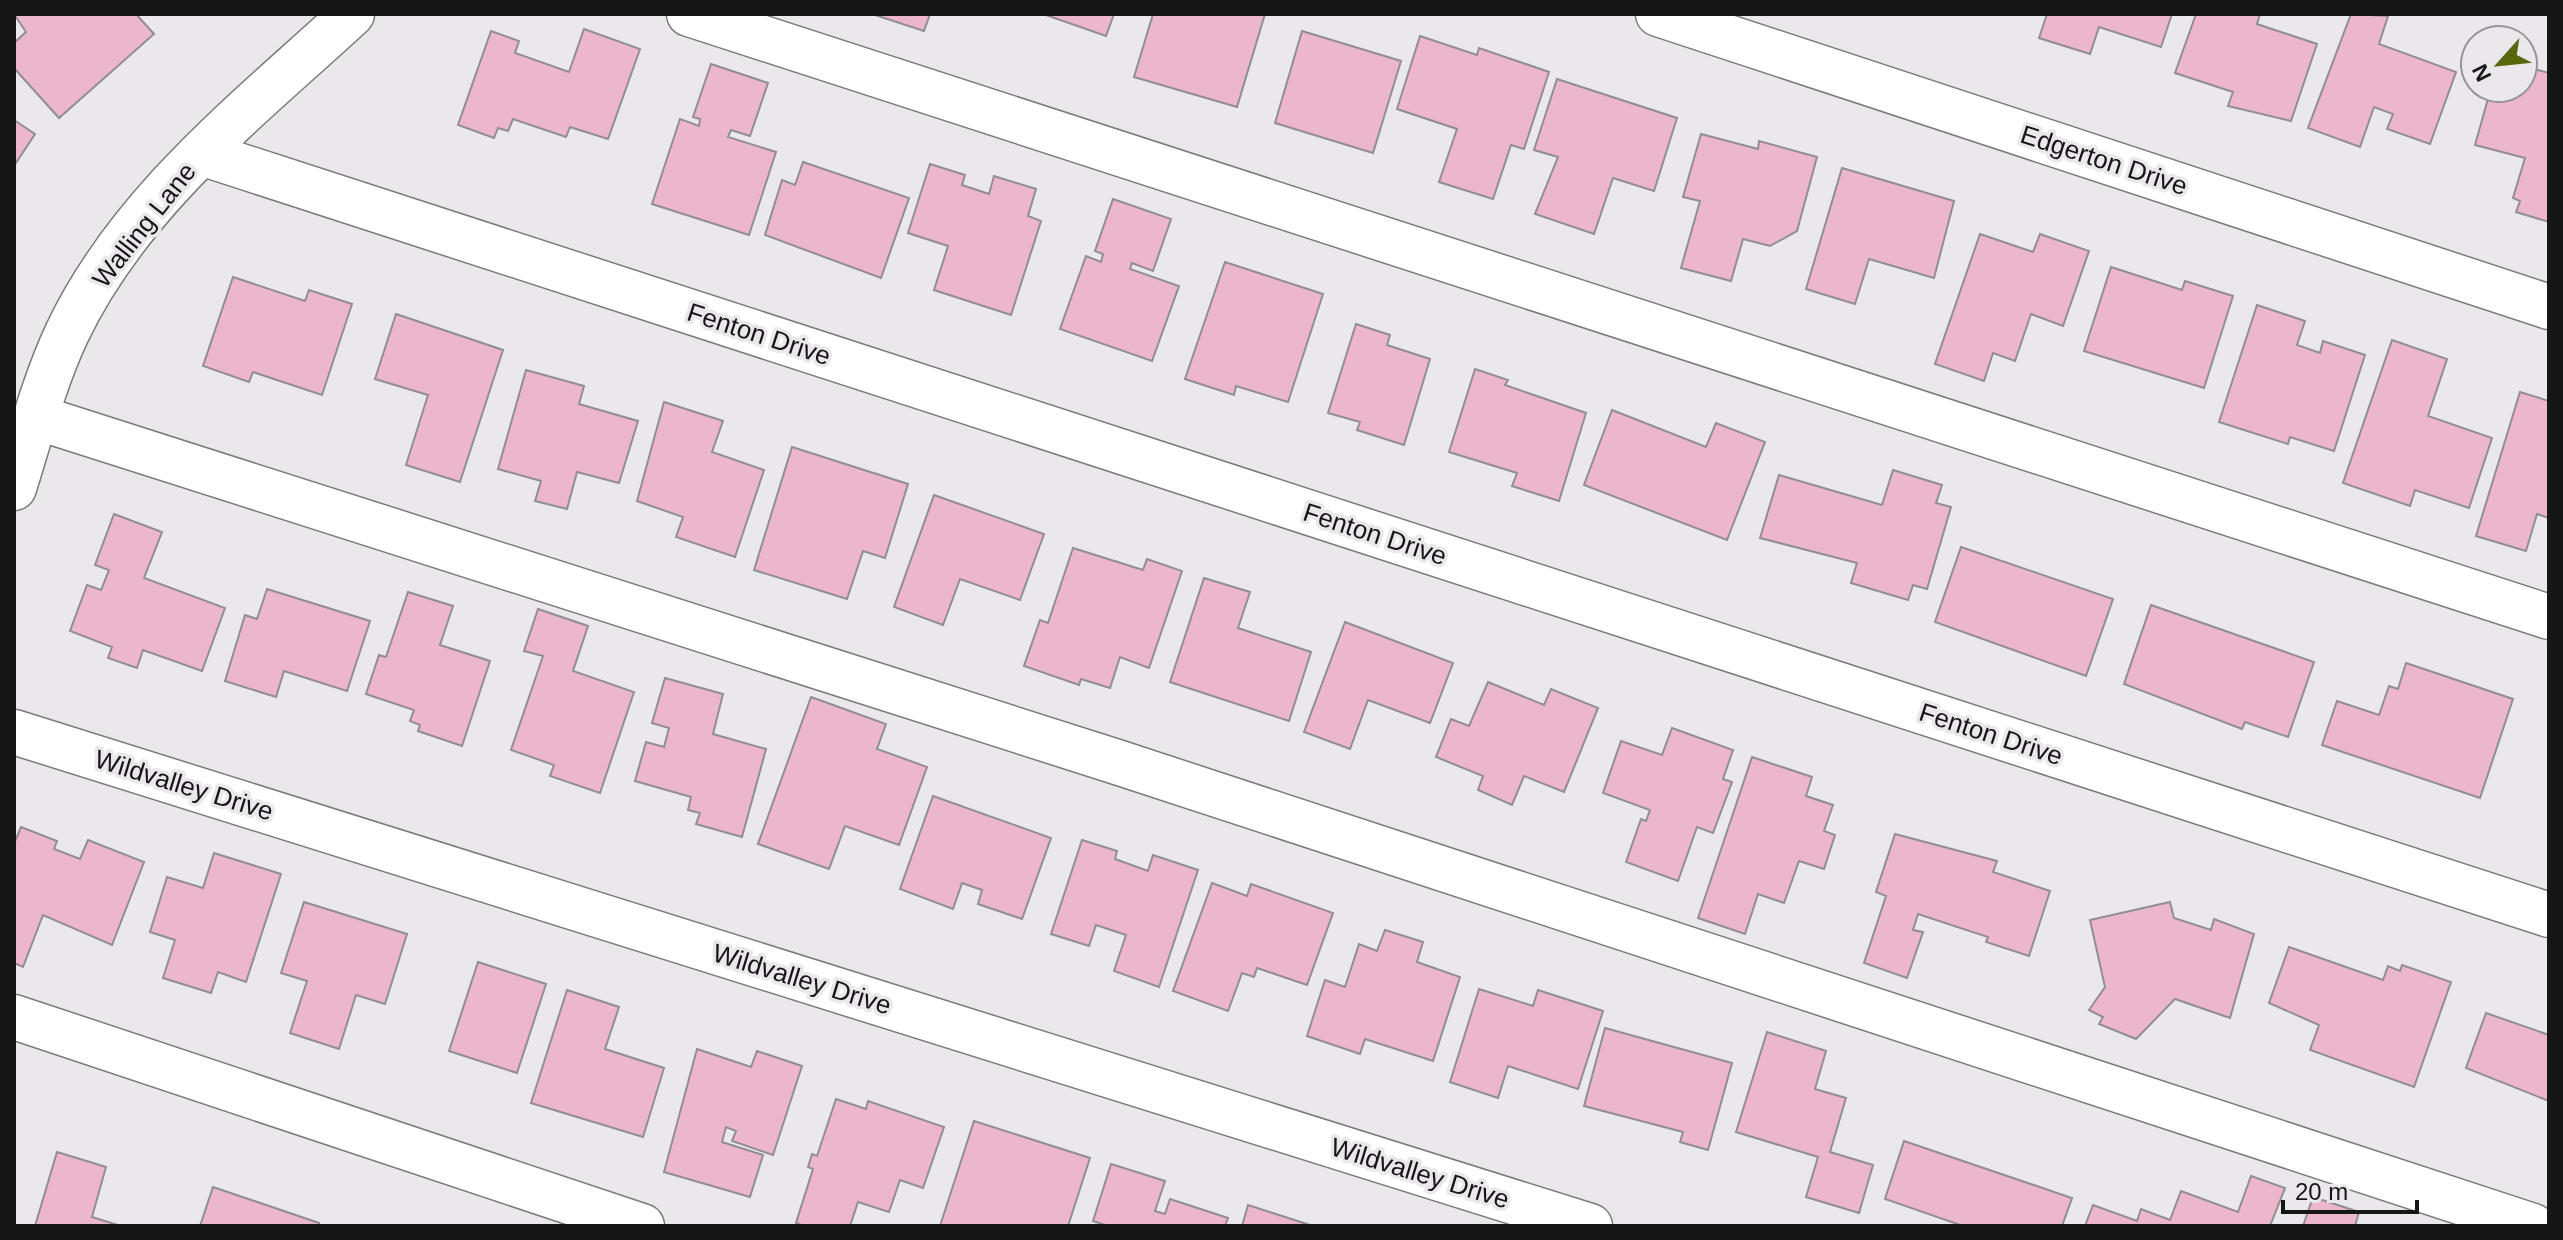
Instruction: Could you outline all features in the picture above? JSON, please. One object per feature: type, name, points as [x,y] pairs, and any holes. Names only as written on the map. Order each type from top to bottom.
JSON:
[{"type":"street","name":"Walling Lane","points":[[14,488],[67,333],[104,268],[157,198],[201,153],[352,14]]},
{"type":"street","points":[[689,14],[2549,617]]},
{"type":"street","name":"Edgerton Drive","points":[[1658,14],[2549,307]]},
{"type":"street","name":"Fenton Drive","points":[[201,153],[2549,915]]},
{"type":"street","points":[[36,417],[1120,763],[2533,1226]]},
{"type":"street","name":"Wildvalley Drive","points":[[14,732],[1590,1226]]},
{"type":"street","points":[[14,1017],[642,1226]]},
{"type":"building","points":[[14,14],[136,14],[154,34],[59,118],[14,68],[14,43],[26,32]]},
{"type":"building","points":[[872,14],[930,14],[924,31]]},
{"type":"building","points":[[1043,14],[1114,14],[1106,36]]},
{"type":"building","points":[[1153,14],[1265,14],[1237,107],[1134,77]]},
{"type":"building","points":[[2047,14],[2172,14],[2161,47],[2099,27],[2090,54],[2039,38]]},
{"type":"building","points":[[2196,14],[2260,14],[2257,24],[2317,44],[2291,121],[2228,106],[2233,92],[2175,73]]},
{"type":"building","points":[[2351,14],[2388,16],[2379,44],[2456,72],[2430,144],[2387,129],[2393,114],[2374,107],[2360,147],[2308,128]]},
{"type":"building","points":[[584,29],[640,49],[608,139],[570,127],[566,137],[513,119],[508,131],[498,128],[494,138],[458,125],[491,31],[519,41],[515,53],[569,72]]},
{"type":"building","points":[[1302,31],[1401,61],[1373,153],[1275,123]]},
{"type":"building","points":[[1420,36],[1477,55],[1479,48],[1549,72],[1524,149],[1511,145],[1493,199],[1439,182],[1457,129],[1397,109]]},
{"type":"building","points":[[711,64],[768,83],[750,136],[731,130],[728,137],[776,152],[749,235],[652,204],[680,119],[699,126],[700,119],[693,117]]},
{"type":"building","points":[[2539,70],[2549,73],[2549,222],[2516,212],[2520,201],[2513,198],[2525,158],[2475,145],[2487,104],[2539,104]]},
{"type":"building","points":[[1557,79],[1677,118],[1654,191],[1613,178],[1594,234],[1535,214],[1558,157],[1534,150]]},
{"type":"building","points":[[14,120],[35,134],[14,166]]},
{"type":"building","points":[[1701,134],[1758,149],[1759,141],[1817,157],[1797,231],[1770,246],[1743,239],[1731,281],[1681,268],[1700,201],[1683,197]]},
{"type":"building","points":[[803,162],[909,198],[881,278],[765,235],[782,180],[795,185]]},
{"type":"building","points":[[930,164],[965,175],[962,185],[989,194],[994,176],[1036,189],[1028,216],[1041,221],[1011,315],[934,290],[948,246],[908,233]]},
{"type":"building","points":[[1842,168],[1954,201],[1934,278],[1869,259],[1855,304],[1806,289]]},
{"type":"building","points":[[1113,199],[1171,219],[1153,271],[1132,263],[1130,269],[1179,286],[1152,361],[1060,329],[1086,256],[1101,262],[1103,254],[1095,251]]},
{"type":"building","points":[[1980,234],[2033,252],[2040,234],[2089,251],[2063,326],[2031,314],[2015,361],[1993,353],[1984,381],[1935,364]]},
{"type":"building","points":[[1225,262],[1323,294],[1288,402],[1236,386],[1234,395],[1185,379]]},
{"type":"building","points":[[2111,267],[2182,290],[2185,281],[2233,296],[2204,388],[2084,351]]},
{"type":"building","points":[[233,277],[305,301],[309,290],[352,304],[322,395],[253,372],[249,382],[203,366]]},
{"type":"building","points":[[2257,305],[2305,321],[2297,345],[2320,353],[2323,341],[2365,355],[2334,451],[2290,437],[2288,444],[2219,422]]},
{"type":"building","points":[[396,314],[503,350],[460,482],[406,465],[428,395],[375,379]]},
{"type":"building","points":[[1356,324],[1390,335],[1387,345],[1430,359],[1404,445],[1357,430],[1360,422],[1328,413]]},
{"type":"building","points":[[2392,340],[2447,359],[2428,416],[2492,438],[2469,508],[2415,490],[2410,506],[2343,483]]},
{"type":"building","points":[[1475,369],[1508,380],[1505,385],[1586,413],[1559,501],[1512,486],[1517,473],[1449,452]]},
{"type":"building","points":[[526,370],[584,386],[579,404],[638,421],[619,483],[577,472],[567,509],[535,501],[541,481],[498,469]]},
{"type":"building","points":[[2520,392],[2549,401],[2549,518],[2537,514],[2526,551],[2476,536]]},
{"type":"building","points":[[664,402],[723,421],[712,452],[764,470],[735,557],[676,537],[683,517],[637,501]]},
{"type":"building","points":[[1612,410],[1706,447],[1716,423],[1765,442],[1727,540],[1584,485]]},
{"type":"building","points":[[792,447],[908,484],[885,558],[863,551],[847,599],[754,570]]},
{"type":"building","points":[[1893,470],[1942,485],[1936,503],[1951,507],[1927,589],[1913,585],[1908,600],[1851,583],[1857,563],[1760,538],[1779,475],[1882,505]]},
{"type":"building","points":[[934,495],[1044,534],[1020,600],[960,579],[943,625],[894,607]]},
{"type":"building","points":[[114,514],[162,532],[144,578],[225,608],[202,671],[143,650],[137,668],[108,658],[112,647],[70,631],[87,585],[101,590],[109,570],[95,565]]},
{"type":"building","points":[[1961,547],[2113,599],[2086,676],[1935,622]]},
{"type":"building","points":[[1073,548],[1143,570],[1147,559],[1182,571],[1149,668],[1120,657],[1110,688],[1081,679],[1079,685],[1024,666],[1040,620],[1048,623]]},
{"type":"building","points":[[1204,578],[1250,592],[1238,628],[1311,652],[1289,721],[1170,682]]},
{"type":"building","points":[[267,589],[370,621],[347,691],[284,671],[276,697],[225,681],[245,615],[257,619]]},
{"type":"building","points":[[408,592],[453,606],[440,645],[490,661],[462,746],[418,731],[420,725],[410,721],[414,710],[366,694],[379,655],[386,657]]},
{"type":"building","points":[[2151,605],[2314,662],[2288,737],[2245,722],[2242,729],[2124,684]]},
{"type":"building","points":[[538,609],[588,626],[573,671],[634,692],[600,793],[550,776],[554,765],[511,750],[543,656],[524,651]]},
{"type":"building","points":[[1345,622],[1453,663],[1430,723],[1368,700],[1350,749],[1304,732]]},
{"type":"building","points":[[2406,663],[2513,699],[2480,798],[2322,745],[2337,701],[2379,715],[2389,686],[2398,689]]},
{"type":"building","points":[[665,678],[723,694],[713,734],[766,749],[742,837],[696,824],[700,813],[688,810],[691,797],[635,781],[646,742],[664,747],[669,728],[652,723]]},
{"type":"building","points":[[1488,682],[1544,705],[1551,689],[1598,708],[1564,792],[1524,776],[1512,805],[1478,790],[1483,776],[1436,757],[1451,719],[1469,726]]},
{"type":"building","points":[[811,697],[886,724],[877,749],[927,767],[899,845],[845,826],[829,869],[758,844]]},
{"type":"building","points":[[1672,728],[1733,750],[1723,779],[1732,782],[1713,833],[1697,827],[1678,881],[1626,862],[1641,819],[1646,821],[1650,810],[1603,793],[1621,741],[1662,755]]},
{"type":"building","points":[[1752,757],[1812,777],[1806,796],[1833,805],[1824,831],[1835,835],[1824,869],[1799,861],[1784,903],[1758,894],[1745,934],[1698,918]]},
{"type":"building","points":[[933,796],[1051,838],[1022,919],[978,904],[982,890],[962,883],[953,909],[900,889]]},
{"type":"building","points":[[21,827],[57,841],[54,849],[80,859],[88,840],[144,862],[112,945],[43,915],[23,967],[14,963],[14,844]]},
{"type":"building","points":[[1895,834],[1997,861],[1993,872],[2050,891],[2029,956],[1986,942],[1988,937],[1918,914],[1913,930],[1923,932],[1907,978],[1864,963],[1886,896],[1876,892]]},
{"type":"building","points":[[1082,840],[1117,851],[1115,859],[1148,871],[1153,855],[1198,870],[1159,987],[1114,971],[1126,935],[1096,925],[1089,946],[1051,934]]},
{"type":"building","points":[[214,853],[281,874],[246,982],[218,972],[211,993],[163,978],[175,940],[150,932],[167,877],[203,888]]},
{"type":"building","points":[[1212,883],[1247,896],[1251,884],[1333,913],[1307,985],[1257,968],[1254,977],[1242,973],[1228,1011],[1173,991]]},
{"type":"building","points":[[304,902],[407,934],[385,1004],[356,995],[339,1049],[290,1033],[307,981],[281,973]]},
{"type":"building","points":[[2170,902],[2174,918],[2211,930],[2214,919],[2254,934],[2230,1018],[2175,999],[2136,1039],[2099,1024],[2103,1017],[2089,1010],[2105,987],[2090,920]]},
{"type":"building","points":[[1385,930],[1423,942],[1417,962],[1460,977],[1433,1061],[1365,1039],[1360,1054],[1307,1036],[1325,980],[1345,987],[1359,944],[1377,951]]},
{"type":"building","points":[[2289,947],[2383,980],[2388,966],[2400,971],[2402,965],[2451,982],[2414,1087],[2310,1050],[2319,1025],[2269,1003]]},
{"type":"building","points":[[478,962],[546,984],[517,1073],[449,1051]]},
{"type":"building","points":[[1479,989],[1533,1006],[1538,990],[1603,1011],[1578,1089],[1508,1066],[1498,1098],[1450,1082]]},
{"type":"building","points":[[567,990],[619,1007],[605,1049],[664,1068],[643,1137],[531,1103]]},
{"type":"building","points":[[2486,1013],[2549,1035],[2549,1101],[2466,1068]]},
{"type":"building","points":[[1605,1028],[1732,1063],[1708,1150],[1680,1142],[1683,1132],[1584,1106]]},
{"type":"building","points":[[1767,1032],[1826,1051],[1815,1089],[1846,1098],[1830,1152],[1873,1165],[1859,1213],[1806,1197],[1818,1157],[1736,1132]]},
{"type":"building","points":[[697,1049],[751,1067],[757,1051],[802,1066],[773,1155],[732,1141],[736,1131],[726,1127],[722,1142],[763,1155],[750,1197],[664,1172]]},
{"type":"building","points":[[836,1099],[866,1109],[868,1101],[944,1127],[923,1188],[900,1180],[889,1212],[858,1202],[850,1226],[804,1226],[796,1223],[813,1169],[808,1167],[812,1154],[817,1156]]},
{"type":"building","points":[[974,1121],[1090,1158],[1068,1226],[940,1226]]},
{"type":"building","points":[[1904,1141],[2072,1198],[2062,1226],[1963,1226],[1885,1199]]},
{"type":"building","points":[[57,1152],[106,1167],[92,1217],[121,1226],[35,1226]]},
{"type":"building","points":[[1111,1164],[1165,1181],[1155,1211],[1165,1214],[1170,1199],[1228,1218],[1225,1226],[1108,1226],[1093,1221]]},
{"type":"building","points":[[2251,1176],[2285,1188],[2270,1226],[2085,1226],[2093,1205],[2137,1221],[2141,1209],[2170,1220],[2181,1191],[2238,1212]]},
{"type":"building","points":[[213,1187],[319,1223],[318,1226],[200,1226]]},
{"type":"building","points":[[2313,1197],[2359,1212],[2355,1226],[2303,1226]]},
{"type":"building","points":[[1248,1205],[1313,1226],[1242,1226]]}]
